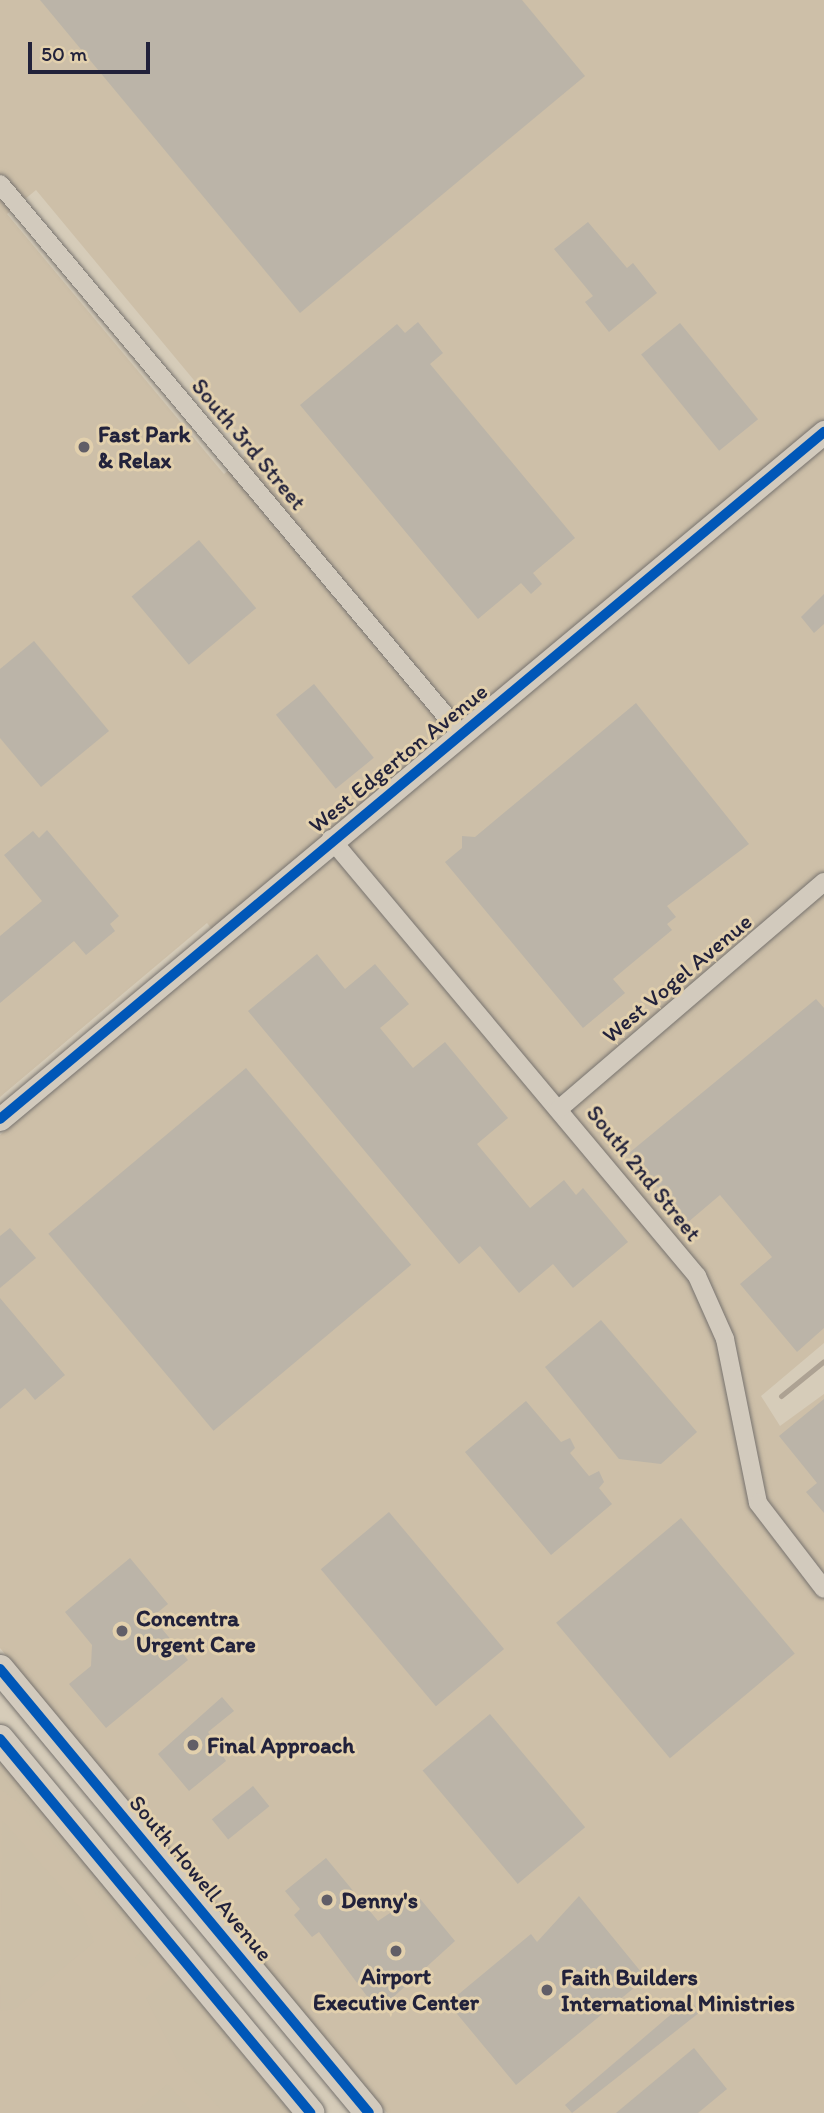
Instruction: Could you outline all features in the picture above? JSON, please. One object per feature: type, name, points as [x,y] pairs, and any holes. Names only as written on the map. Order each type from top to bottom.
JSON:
[{"type":"main road","name":"South Howell Avenue","points":[[0,1669],[369,2113]]},
{"type":"main road","points":[[0,1739],[311,2113]]},
{"type":"street","name":"South 3rd Street","points":[[0,184],[461,734]]},
{"type":"street","name":"West Edgerton Avenue","points":[[0,1119],[331,839],[824,432]]},
{"type":"street","name":"South 2nd Street","points":[[331,839],[697,1276],[725,1339],[758,1503],[824,1589]]},
{"type":"street","name":"West Vogel Avenue","points":[[559,1109],[824,882]]},
{"type":"shaded area","points":[[0,0],[824,0],[824,1343],[761,1396],[780,1426],[824,1394],[824,2113],[387,2113],[0,1648],[0,1135],[225,947],[207,923],[0,1097]],"holes":[[[36,190],[252,450],[224,474],[7,214]]]},
{"type":"shaded area","points":[[0,1760],[176,1974],[291,2113],[0,2113]]},
{"type":"shaded area","points":[[0,1760],[158,1952],[145,1969],[135,1958],[141,1951],[105,1905],[20,1804],[0,1789]]},
{"type":"shaded area","points":[[2,1820],[82,1910],[94,1942],[15,2009],[0,2011]]},
{"type":"shaded area","points":[[176,1974],[291,2113],[224,2113],[179,2064],[146,1998]]},
{"type":"shaded area","points":[[168,2084],[193,2113],[133,2113]]},
{"type":"building","points":[[40,0],[522,0],[585,76],[300,313]]},
{"type":"building","points":[[588,222],[627,268],[633,263],[657,293],[609,332],[585,302],[593,296],[554,249]]},
{"type":"building","points":[[418,322],[443,353],[430,364],[575,538],[533,573],[542,584],[531,594],[521,583],[478,619],[300,405],[397,324],[405,333]]},
{"type":"building","points":[[680,323],[758,419],[719,451],[641,354]]},
{"type":"building","points":[[199,540],[256,608],[189,665],[132,597]]},
{"type":"building","points":[[824,594],[824,624],[814,633],[801,617]]},
{"type":"building","points":[[34,641],[109,731],[41,787],[0,738],[0,669]]},
{"type":"building","points":[[314,684],[374,758],[336,789],[276,715]]},
{"type":"building","points":[[636,703],[749,844],[667,906],[676,917],[667,924],[672,930],[613,979],[625,993],[583,1028],[445,862],[462,848],[462,836],[475,837]]},
{"type":"building","points":[[47,830],[119,916],[110,924],[115,931],[86,955],[74,941],[0,1003],[0,936],[42,901],[4,855],[33,831],[39,838]]},
{"type":"building","points":[[317,954],[345,989],[375,964],[409,1004],[380,1028],[413,1068],[445,1042],[508,1118],[477,1144],[530,1208],[564,1180],[576,1195],[583,1188],[628,1242],[573,1288],[553,1264],[519,1293],[480,1246],[459,1264],[248,1011]]},
{"type":"building","points":[[816,999],[824,1008],[824,1328],[797,1352],[740,1284],[772,1257],[720,1195],[687,1223],[629,1153]]},
{"type":"building","points":[[246,1068],[411,1265],[214,1431],[48,1234]]},
{"type":"building","points":[[10,1228],[36,1258],[0,1288],[0,1236]]},
{"type":"building","points":[[0,1298],[65,1375],[35,1400],[25,1388],[0,1409]]},
{"type":"building","points":[[601,1320],[697,1432],[661,1464],[619,1459],[545,1367]]},
{"type":"building","points":[[824,1399],[824,1513],[806,1492],[817,1483],[779,1436]]},
{"type":"building","points":[[526,1401],[561,1442],[570,1438],[575,1448],[570,1453],[589,1476],[599,1471],[604,1482],[599,1488],[612,1504],[551,1555],[465,1452]]},
{"type":"building","points":[[389,1512],[504,1649],[436,1706],[321,1569]]},
{"type":"building","points":[[681,1518],[795,1654],[670,1758],[556,1623]]},
{"type":"building","name":"Concentra Urgent Care","points":[[130,1558],[168,1604],[152,1617],[188,1660],[106,1728],[69,1684],[91,1666],[92,1645],[65,1612]]},
{"type":"building","name":"Final Approach","points":[[222,1697],[234,1711],[208,1732],[226,1761],[189,1791],[158,1754]]},
{"type":"building","points":[[490,1714],[585,1827],[518,1884],[423,1771]]},
{"type":"building","points":[[253,1786],[269,1806],[228,1840],[212,1819]]},
{"type":"building","points":[[326,1858],[378,1921],[417,1895],[455,1941],[378,2011],[319,1932],[312,1937],[294,1915],[300,1909],[285,1891]]},
{"type":"building","name":"Faith Builders International Ministries","points":[[579,1896],[646,1978],[516,2085],[448,2003],[531,1934],[537,1942]]},
{"type":"building","points":[[689,1999],[700,2012],[572,2113],[565,2105]]},
{"type":"building","points":[[694,2048],[727,2089],[698,2113],[616,2113]]},
{"type":"waterway","points":[[781,1396],[824,1361]]},
{"type":"cycle path","points":[[0,1119],[824,432]]},
{"type":"cycle path","points":[[0,1669],[369,2113]]},
{"type":"cycle path","points":[[0,1739],[311,2113]]},
{"type":"place","name":"Fast Park & Relax","points":[[84,447]]},
{"type":"place","name":"Concentra Urgent Care","points":[[122,1631]]},
{"type":"place","name":"Final Approach","points":[[193,1745]]},
{"type":"place","name":"Denny's","points":[[327,1900]]},
{"type":"place","name":"Airport Executive Center","points":[[396,1951]]},
{"type":"place","name":"Faith Builders International Ministries","points":[[547,1990]]}]
